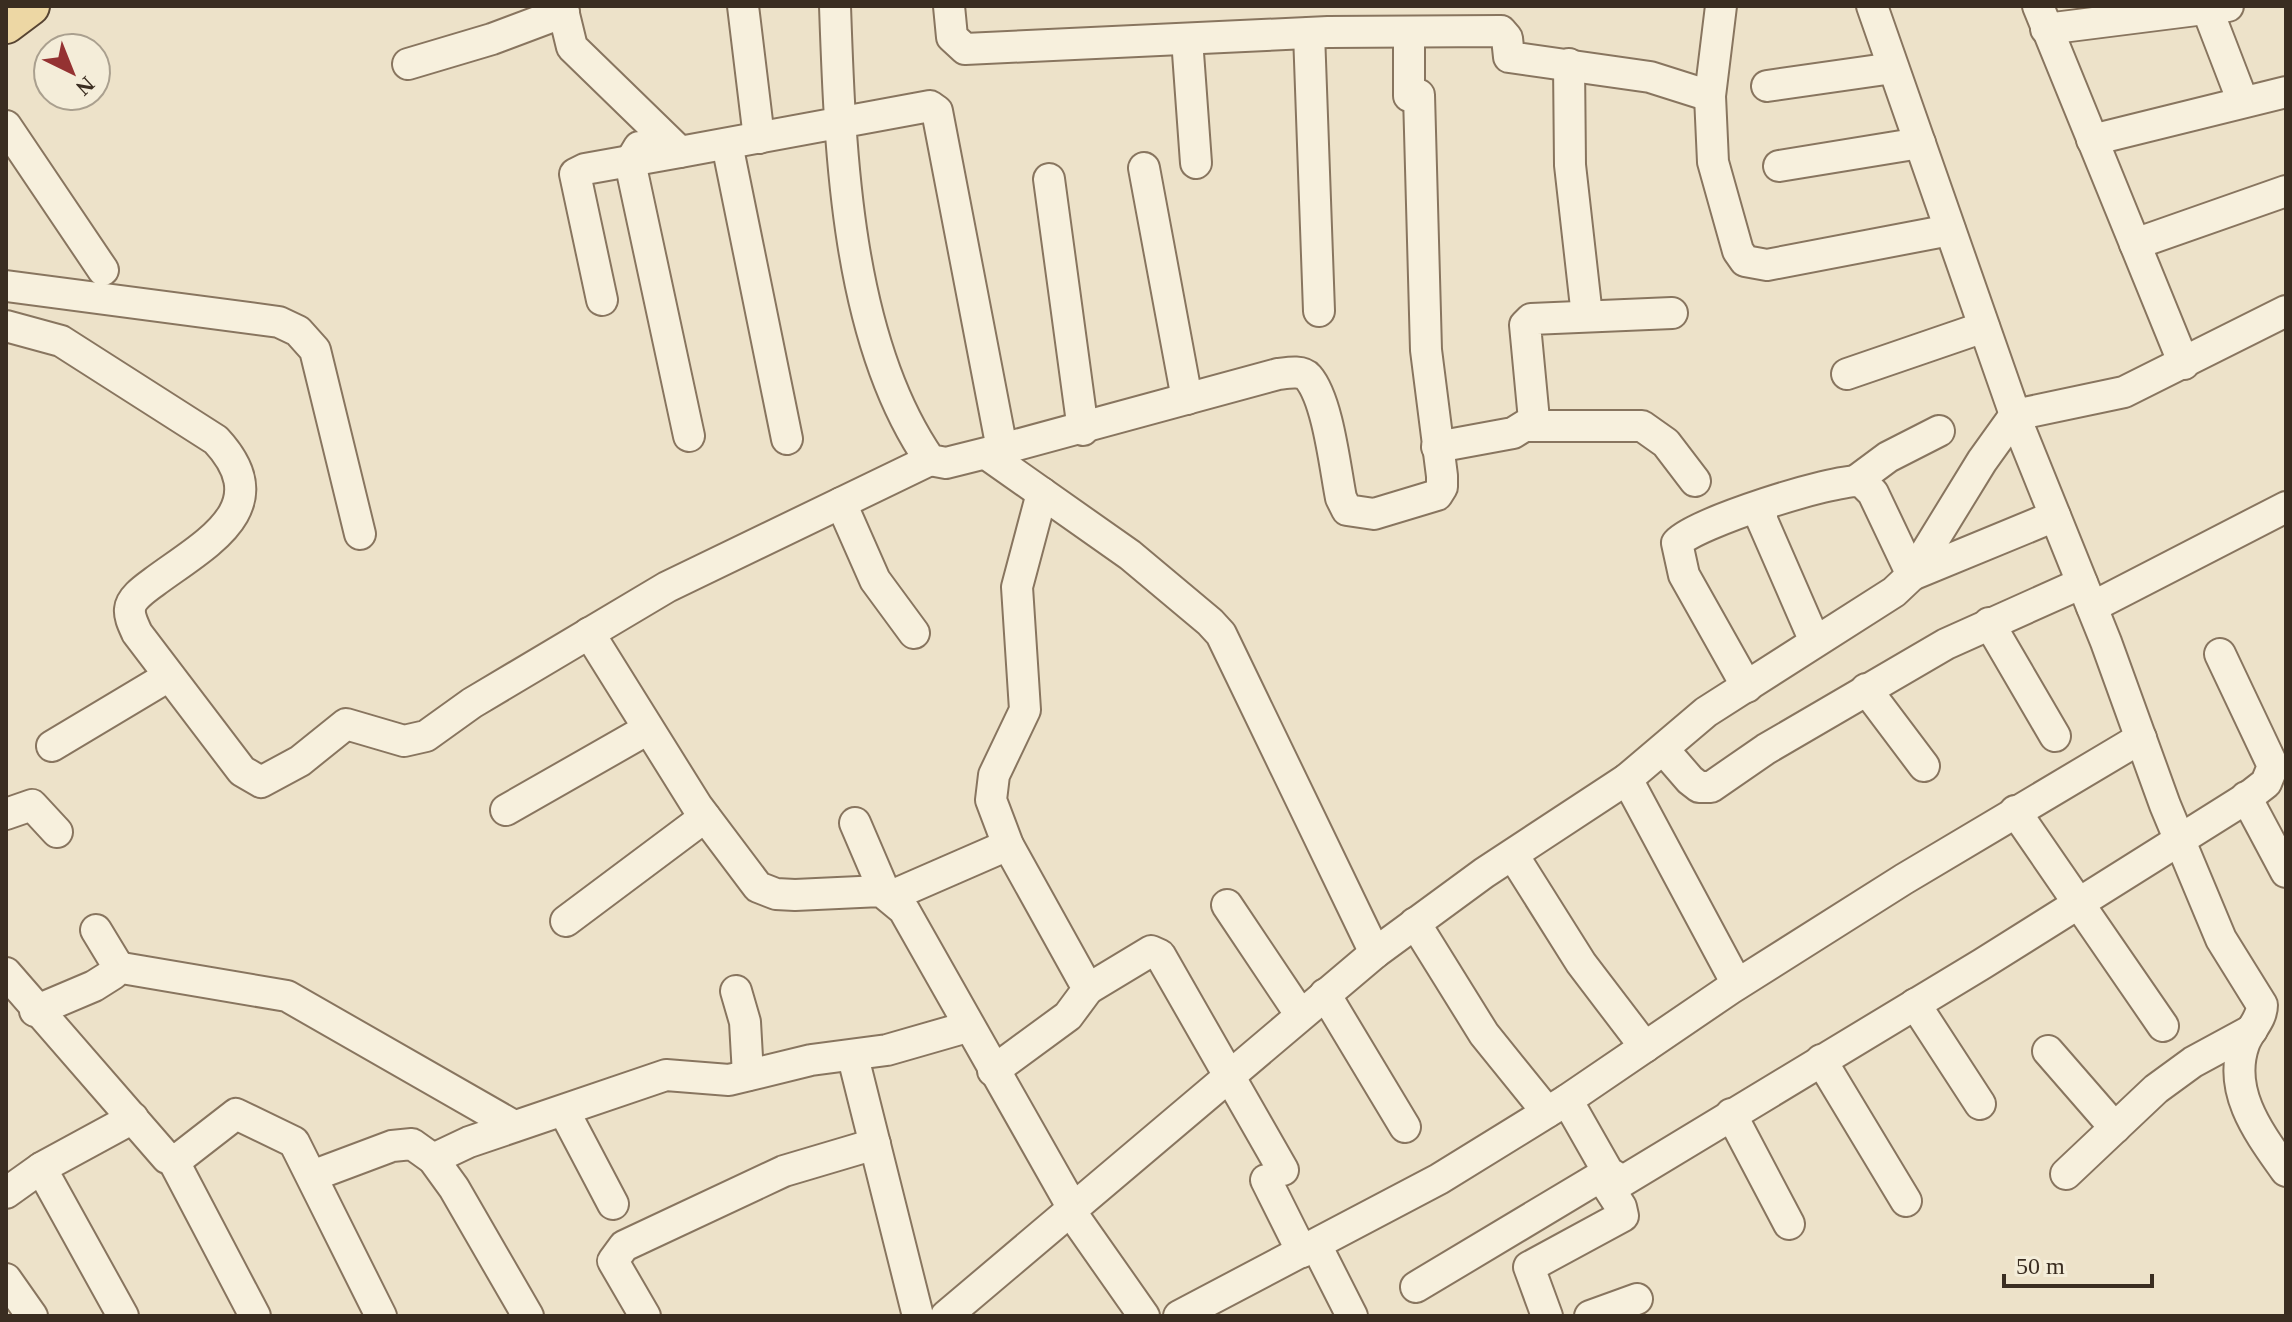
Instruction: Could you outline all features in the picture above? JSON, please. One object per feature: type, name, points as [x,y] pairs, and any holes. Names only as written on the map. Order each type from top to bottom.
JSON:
[{"type":"main road","points":[[6,24],[30,6]]},
{"type":"street","points":[[743,6],[759,138]]},
{"type":"street","points":[[835,6],[850,211],[874,345],[897,406],[930,460],[940,464],[995,452],[1278,374],[1300,373],[1308,377],[1321,406],[1341,498],[1347,510],[1354,514],[1374,514],[1437,495],[1442,487],[1426,350],[1409,32]]},
{"type":"street","points":[[949,6],[952,37],[965,49],[1309,33],[1409,32],[1503,18],[1509,57],[1650,77],[1710,96]]},
{"type":"street","points":[[1721,6],[1710,96],[1713,162],[1738,251],[1747,263],[1767,265],[1950,230]]},
{"type":"street","points":[[1872,6],[2015,415],[2179,839],[2221,939],[2262,1005],[2261,1014],[2240,1055],[2244,1102],[2259,1132],[2286,1171]]},
{"type":"street","points":[[2184,364],[2042,18],[2213,7],[2243,102]]},
{"type":"street","points":[[408,64],[492,39],[563,9],[572,47],[680,152]]},
{"type":"street","points":[[1309,33],[1319,311]]},
{"type":"street","points":[[1187,39],[1196,163]]},
{"type":"street","points":[[1569,64],[1570,165],[1587,316]]},
{"type":"street","points":[[1767,86],[1893,68]]},
{"type":"street","points":[[2092,140],[2286,92]]},
{"type":"street","points":[[602,300],[575,174],[585,169],[843,125],[930,106],[937,111],[995,452],[1042,493],[1182,596],[1221,634],[1375,953]]},
{"type":"street","points":[[651,124],[630,162],[689,436]]},
{"type":"street","points":[[6,126],[103,270]]},
{"type":"street","points":[[1779,166],[1920,143]]},
{"type":"street","points":[[727,144],[787,439]]},
{"type":"street","points":[[1144,168],[1187,399]]},
{"type":"street","points":[[1049,179],[1083,430]]},
{"type":"street","points":[[2135,244],[2286,191]]},
{"type":"street","points":[[6,286],[279,322],[298,331],[315,350],[360,534]]},
{"type":"street","points":[[1912,575],[1982,461],[2015,415],[2124,392],[2286,311]]},
{"type":"street","points":[[1528,426],[1535,413],[1527,321],[1672,313]]},
{"type":"street","points":[[6,326],[61,341],[216,440],[232,458],[240,489],[234,516],[222,531],[146,588],[130,607],[137,633],[169,676],[242,771],[261,782],[300,761],[346,724],[404,741],[426,736],[472,703],[667,587],[930,460]]},
{"type":"street","points":[[1847,374],[1984,327]]},
{"type":"street","points":[[1437,447],[1513,433],[1528,426],[1642,426],[1666,443],[1695,481]]},
{"type":"street","points":[[1747,687],[1684,575],[1676,550],[1677,543],[1690,533],[1762,506],[1857,480],[1888,457],[1939,431]]},
{"type":"street","points":[[1857,480],[1873,493],[1912,575]]},
{"type":"street","points":[[1042,493],[1017,587],[1025,710],[992,785],[996,821],[1088,989]]},
{"type":"street","points":[[841,503],[875,580],[914,633]]},
{"type":"street","points":[[1762,506],[1762,520],[1813,637]]},
{"type":"street","points":[[1664,750],[1690,780],[1699,787],[1711,787],[1766,749],[1866,689],[1989,623],[2087,595],[2286,507]]},
{"type":"street","points":[[946,1316],[1375,953],[1627,779],[1706,712],[1855,621],[1912,575],[2055,516]]},
{"type":"street","points":[[1989,623],[2055,736]]},
{"type":"street","points":[[589,633],[705,817],[751,879],[764,891],[795,895],[881,891],[891,896]]},
{"type":"street","points":[[1604,1174],[1623,1181],[1915,1004],[2266,783],[2273,766],[2220,654]]},
{"type":"street","points":[[52,746],[169,676]]},
{"type":"street","points":[[1866,689],[1924,766]]},
{"type":"street","points":[[506,810],[648,729]]},
{"type":"street","points":[[1179,1316],[1215,1308],[1309,1249],[1439,1179],[1557,1106],[1737,984],[2015,811],[2141,738]]},
{"type":"street","points":[[1627,779],[1737,984]]},
{"type":"street","points":[[2246,797],[2286,872]]},
{"type":"street","points":[[6,814],[32,805],[57,832]]},
{"type":"street","points":[[2015,811],[2163,1026]]},
{"type":"street","points":[[566,921],[705,817]]},
{"type":"street","points":[[855,823],[882,886],[904,910],[1072,1211],[1144,1316]]},
{"type":"street","points":[[891,896],[1008,845]]},
{"type":"street","points":[[1513,855],[1581,963],[1645,1047]]},
{"type":"street","points":[[1227,905],[1300,1014]]},
{"type":"street","points":[[1415,923],[1484,1034],[1557,1106],[1604,1174],[1621,1207],[1623,1216],[1529,1267],[1547,1316]]},
{"type":"street","points":[[96,930],[116,967]]},
{"type":"street","points":[[993,1071],[1068,1016],[1088,989],[1151,951],[1160,955],[1223,1065],[1231,1072],[1309,1249],[1352,1316]]},
{"type":"street","points":[[35,1011],[94,986],[113,974],[116,967]]},
{"type":"street","points":[[116,967],[287,996],[514,1126]]},
{"type":"street","points":[[6,973],[35,1011],[173,1160],[255,1316]]},
{"type":"street","points":[[736,991],[745,1022],[748,1075]]},
{"type":"street","points":[[1325,994],[1405,1127]]},
{"type":"street","points":[[1915,1004],[1980,1104]]},
{"type":"street","points":[[433,1159],[514,1126],[666,1075],[685,1074],[719,1082],[811,1060],[853,1057],[967,1027]]},
{"type":"street","points":[[2066,1174],[2173,1076],[2252,1030]]},
{"type":"street","points":[[2048,1051],[2115,1128]]},
{"type":"street","points":[[853,1057],[918,1316]]},
{"type":"street","points":[[1821,1060],[1906,1201]]},
{"type":"street","points":[[564,1111],[613,1204]]},
{"type":"street","points":[[173,1160],[236,1114],[294,1142],[381,1316]]},
{"type":"street","points":[[1731,1114],[1789,1224]]},
{"type":"street","points":[[6,1193],[41,1168],[133,1118]]},
{"type":"street","points":[[312,1176],[392,1146],[412,1144],[433,1159],[462,1201],[528,1316]]},
{"type":"street","points":[[645,1316],[613,1261],[624,1246],[784,1171],[875,1144]]},
{"type":"street","points":[[41,1168],[123,1316]]},
{"type":"street","points":[[1416,1287],[1604,1174]]},
{"type":"street","points":[[6,1279],[32,1316]]},
{"type":"street","points":[[1590,1316],[1637,1299]]}]
